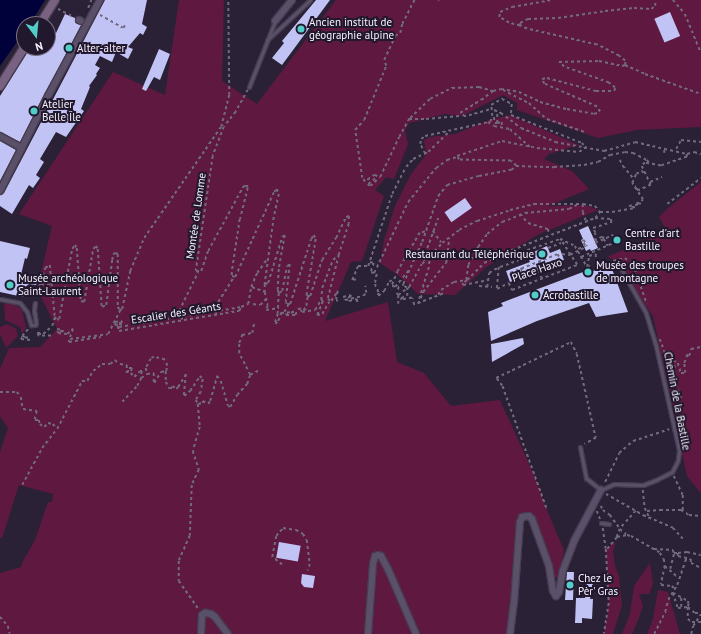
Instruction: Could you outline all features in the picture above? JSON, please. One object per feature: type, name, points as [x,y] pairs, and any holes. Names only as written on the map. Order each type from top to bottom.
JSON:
[{"type":"main road","points":[[46,16],[55,3]]},
{"type":"main road","points":[[0,86],[19,56]]},
{"type":"street","points":[[0,192],[100,0]]},
{"type":"street","points":[[275,21],[292,0]]},
{"type":"street","points":[[0,136],[22,148]]},
{"type":"street","points":[[510,634],[514,603],[520,522],[522,517],[529,516],[532,519],[549,566],[553,591],[556,596],[559,592],[563,570],[574,541],[601,490]]},
{"type":"street","points":[[368,634],[373,564],[375,556],[378,555],[381,556],[388,569],[416,634]]},
{"type":"street","points":[[201,634],[202,615],[205,613],[211,614],[228,634]]},
{"type":"lane","points":[[266,41],[310,0]]},
{"type":"lane","points":[[249,87],[275,21]]},
{"type":"lane","name":"Chemin de la Bastille","points":[[602,265],[620,267],[646,313],[656,346],[679,450],[678,460],[672,472]]},
{"type":"lane","points":[[0,299],[20,303],[27,312],[31,325],[35,325],[36,322],[34,310],[35,303]]},
{"type":"lane","points":[[580,447],[586,478],[601,490],[614,484],[643,485],[672,472]]},
{"type":"lane","points":[[602,523],[609,524]]},
{"type":"path","points":[[87,8],[91,0]]},
{"type":"path","points":[[71,339],[98,334],[108,334],[120,310],[124,307],[130,271],[144,238],[220,127],[229,95],[228,0]]},
{"type":"path","points":[[414,0],[402,24],[400,33],[395,36],[384,60],[386,66],[364,120],[355,130],[362,178],[365,182],[375,175],[377,177],[368,184],[369,186],[380,177],[409,119],[430,99],[452,88],[479,87],[493,90],[501,89],[519,92],[540,102],[567,109],[598,113],[600,112],[597,107],[549,86],[542,82],[542,80],[547,78],[608,92],[614,91],[615,88],[609,82],[564,67],[559,62],[600,61],[622,66],[625,65],[645,74],[701,94]]},
{"type":"path","points":[[551,0],[512,7],[500,12],[499,16],[509,23],[597,45],[622,58],[625,61],[625,65]]},
{"type":"path","points":[[520,26],[520,23],[528,20],[634,8],[651,9],[655,6],[655,0]]},
{"type":"path","points":[[673,0],[685,14],[701,53]]},
{"type":"path","points":[[55,3],[80,20]]},
{"type":"path","points":[[94,11],[123,28],[126,24]]},
{"type":"path","name":"Montée de Lomme","points":[[234,277],[232,272],[240,219],[248,188],[247,185],[243,186],[208,251],[201,271],[198,272],[196,267],[212,162],[224,127],[236,112],[249,87]]},
{"type":"path","points":[[501,89],[524,100],[547,119],[584,132]]},
{"type":"path","points":[[462,116],[460,113],[463,110],[481,100],[493,90]]},
{"type":"path","points":[[490,122],[492,116],[491,105],[502,99],[512,104],[510,115],[582,143],[586,148]]},
{"type":"path","points":[[409,119],[426,120],[462,116],[465,117],[489,110]]},
{"type":"path","points":[[497,123],[496,110],[521,128],[555,142],[604,151],[635,142],[687,154],[694,152],[701,154]]},
{"type":"path","points":[[494,117],[495,123],[497,123]]},
{"type":"path","points":[[490,122],[494,126],[502,126],[516,133],[530,147]]},
{"type":"path","points":[[425,154],[420,144],[421,138],[490,122]]},
{"type":"path","points":[[497,123],[502,122],[502,126]]},
{"type":"path","points":[[356,280],[352,280],[358,266],[368,266],[370,262],[394,190],[410,162],[425,154],[449,132]]},
{"type":"path","points":[[374,273],[408,202],[436,168],[447,160],[457,157],[459,154],[502,140],[530,147],[579,152],[586,148]]},
{"type":"path","points":[[676,149],[681,140],[701,142]]},
{"type":"path","points":[[443,294],[414,305],[412,298],[401,300],[401,298],[407,296],[407,288],[403,286],[438,196],[445,186],[479,176],[511,170],[516,166],[550,167],[584,165],[598,162],[610,155],[625,152],[633,153],[647,160],[650,164]]},
{"type":"path","points":[[650,182],[642,166],[645,163],[661,166],[687,157],[687,154]]},
{"type":"path","points":[[457,157],[460,160],[511,161],[515,163],[516,166]]},
{"type":"path","points":[[600,212],[612,212],[635,208],[629,206],[640,204],[636,202],[643,200],[632,183],[633,178],[620,160]]},
{"type":"path","points":[[633,178],[642,171],[646,175]]},
{"type":"path","points":[[634,187],[636,187],[638,191],[651,185],[650,182],[662,177]]},
{"type":"path","points":[[667,204],[701,178]]},
{"type":"path","points":[[216,315],[215,308],[236,275],[272,197],[278,189],[279,194],[264,292],[268,306],[266,310],[279,308]]},
{"type":"path","points":[[398,296],[407,288],[424,262],[442,243],[449,237],[477,221],[534,204],[581,204],[595,206],[600,212]]},
{"type":"path","points":[[466,280],[468,265],[487,234],[502,222],[520,214],[569,209],[581,204]]},
{"type":"path","points":[[581,204],[586,221]]},
{"type":"path","points":[[595,218],[600,212]]},
{"type":"path","points":[[520,214],[528,223],[548,228],[550,235]]},
{"type":"path","points":[[308,297],[311,294],[322,260],[336,238],[346,217],[349,216],[349,224],[338,256],[328,298],[329,301]]},
{"type":"path","points":[[424,262],[424,254],[438,218]]},
{"type":"path","points":[[488,280],[463,285],[463,283],[467,282],[466,280],[484,263],[512,250],[595,218],[611,219],[612,222],[593,228],[595,241],[602,237],[604,239]]},
{"type":"path","points":[[433,231],[442,243]]},
{"type":"path","points":[[398,304],[397,293],[399,287],[392,286],[395,278],[420,232],[425,232]]},
{"type":"path","points":[[266,284],[268,283],[282,237],[285,235],[278,279],[279,308],[275,324],[290,303],[311,239],[314,235],[316,239],[307,293],[308,297],[306,310],[301,311],[315,310],[322,300]]},
{"type":"path","points":[[595,242],[613,235]]},
{"type":"path","points":[[418,304],[423,292],[446,263],[449,237]]},
{"type":"path","points":[[512,250],[512,254],[516,254],[560,239],[575,246],[587,267],[588,272]]},
{"type":"path","points":[[560,239],[561,243],[570,255]]},
{"type":"path","points":[[604,239],[608,246]]},
{"type":"path","points":[[577,250],[585,246],[582,241],[584,240],[587,246]]},
{"type":"path","points":[[581,257],[618,241]]},
{"type":"path","points":[[548,248],[561,243]]},
{"type":"path","points":[[55,317],[58,320],[61,314],[72,249],[75,245],[77,248],[83,303],[86,300],[94,247],[96,246],[98,249],[102,307],[106,305],[113,254],[118,254],[118,307],[120,310]]},
{"type":"path","points":[[562,254],[570,255],[584,248]]},
{"type":"path","points":[[558,254],[560,259],[512,278],[510,273],[553,256],[558,254]]},
{"type":"path","points":[[587,267],[589,256],[596,254]]},
{"type":"path","name":"Place Haxo","points":[[499,268],[497,289],[509,283],[512,290],[577,265],[570,255]]},
{"type":"path","points":[[338,256],[333,260],[324,283],[320,296],[323,300],[317,316],[322,314],[329,301],[338,290],[336,301],[338,300]]},
{"type":"path","points":[[418,304],[428,270],[430,256]]},
{"type":"path","points":[[487,287],[491,271],[528,256]]},
{"type":"path","points":[[553,256],[561,271]]},
{"type":"path","points":[[592,257],[596,258]]},
{"type":"path","points":[[118,327],[237,308],[248,304],[251,287],[261,265],[268,258]]},
{"type":"path","points":[[614,261],[625,258],[633,264],[648,307]]},
{"type":"path","points":[[370,262],[374,263],[371,272],[376,274],[375,284],[379,293],[378,296],[384,291],[389,282],[395,278]]},
{"type":"path","points":[[279,293],[282,291],[287,266],[289,264],[291,270],[286,302],[288,305]]},
{"type":"path","points":[[39,288],[45,268],[50,265],[55,317],[52,326],[43,334],[38,334],[38,336],[51,336]]},
{"type":"path","points":[[587,267],[591,266]]},
{"type":"path","points":[[521,268],[525,276],[538,271],[542,278]]},
{"type":"path","points":[[395,286],[410,269]]},
{"type":"path","points":[[182,320],[179,312],[198,272]]},
{"type":"path","points":[[437,295],[441,290],[454,282],[466,280]]},
{"type":"path","points":[[40,284],[51,285]]},
{"type":"path","points":[[349,299],[364,295],[366,286]]},
{"type":"path","points":[[479,286],[492,287]]},
{"type":"path","points":[[251,287],[264,292]]},
{"type":"path","points":[[343,297],[351,295],[351,297],[345,300],[349,299],[349,301],[357,299],[358,304]]},
{"type":"path","points":[[253,304],[260,305],[266,299]]},
{"type":"path","points":[[238,311],[241,307]]},
{"type":"path","points":[[233,308],[234,312]]},
{"type":"path","points":[[284,313],[294,312],[286,315],[295,315],[298,309],[306,308]]},
{"type":"path","points":[[229,309],[230,313]]},
{"type":"path","points":[[224,310],[225,314]]},
{"type":"path","name":"Escalier des Géants","points":[[118,327],[119,331],[238,311]]},
{"type":"path","points":[[203,313],[204,317]]},
{"type":"path","points":[[186,316],[187,320]]},
{"type":"path","points":[[173,318],[174,322]]},
{"type":"path","points":[[169,319],[170,323]]},
{"type":"path","points":[[115,322],[122,321],[115,324],[122,324],[118,327]]},
{"type":"path","points":[[198,404],[202,404],[203,401],[208,404],[217,376],[221,381],[228,406],[230,407],[237,395],[247,384],[250,375],[239,353],[242,335],[252,333],[254,323]]},
{"type":"path","points":[[135,324],[136,328]]},
{"type":"path","points":[[31,325],[22,336],[28,338],[21,338],[31,340]]},
{"type":"path","points":[[131,325],[132,329]]},
{"type":"path","points":[[123,326],[124,330]]},
{"type":"path","points":[[57,330],[63,330],[63,332],[58,331],[58,333],[67,334],[72,328],[70,342],[73,342]]},
{"type":"path","points":[[37,333],[43,333]]},
{"type":"path","points":[[658,333],[682,400]]},
{"type":"path","points":[[73,342],[100,337],[98,334]]},
{"type":"path","points":[[546,508],[502,386],[496,378],[571,342],[577,354],[596,438],[580,447]]},
{"type":"path","points":[[676,382],[674,360],[678,363],[681,373],[686,373],[684,363],[687,355],[689,356],[691,349],[701,347]]},
{"type":"path","points":[[147,374],[146,368],[151,359],[154,357],[165,360],[167,366],[166,382],[170,389],[173,386],[176,389],[184,376],[187,376],[184,396],[190,391],[200,376],[203,379],[201,392],[196,400],[198,404],[200,427],[193,452],[199,470],[192,485],[190,536],[179,561],[179,581],[202,615]]},
{"type":"path","points":[[22,485],[42,448],[57,430],[82,381],[87,381],[91,373],[102,364],[110,364],[115,360],[120,364],[127,365],[127,373],[129,368],[132,368],[131,373],[134,377],[142,371],[141,378],[137,386],[122,402]]},
{"type":"path","points":[[250,375],[260,370]]},
{"type":"path","points":[[141,378],[147,374],[154,373],[154,383],[161,372],[166,371]]},
{"type":"path","points":[[0,392],[17,392],[21,397],[24,410],[37,411],[35,420],[39,420],[40,424],[44,426],[48,423],[54,424],[57,430]]},
{"type":"path","points":[[674,428],[633,441],[619,453],[601,490],[636,511],[673,528],[685,541]]},
{"type":"path","points":[[672,472],[683,495],[683,511]]},
{"type":"path","points":[[643,485],[646,512],[650,518]]},
{"type":"path","points":[[594,501],[602,523],[606,549],[609,603],[604,634]]},
{"type":"path","points":[[594,501],[610,515],[626,535],[654,549],[661,555],[665,566],[661,586],[672,586],[675,589]]},
{"type":"path","points":[[646,512],[660,510],[683,511],[690,515],[701,516]]},
{"type":"path","points":[[606,549],[617,537],[620,529],[636,511]]},
{"type":"path","points":[[282,564],[275,561],[272,557],[276,536],[283,528],[296,530],[304,534],[307,540],[310,564],[308,571]]},
{"type":"path","points":[[617,537],[626,535]]},
{"type":"path","points":[[654,549],[673,550],[674,553],[687,552],[701,555]]},
{"type":"path","points":[[661,555],[662,549]]},
{"type":"path","points":[[670,569],[674,553]]},
{"type":"path","points":[[678,553],[678,556],[691,559],[691,563],[701,568]]},
{"type":"path","points":[[654,634],[665,612],[668,600],[675,589],[686,559]]},
{"type":"path","points":[[665,566],[670,569],[671,572],[679,579]]},
{"type":"path","points":[[673,593],[688,601],[688,619],[701,622]]},
{"type":"path","points":[[673,593],[678,608],[681,607],[682,609],[688,607]]},
{"type":"path","points":[[681,598],[681,607]]},
{"type":"path","points":[[688,607],[696,613],[701,614],[691,634]]},
{"type":"path","points":[[0,617],[10,629],[10,634]]},
{"type":"shaded area","points":[[0,0],[45,0],[35,16],[16,16],[16,43],[0,66]]},
{"type":"shaded area","points":[[179,0],[224,0],[222,81],[257,104],[336,0],[701,0],[701,127],[637,130],[598,138],[517,110],[517,103],[503,95],[462,116],[445,114],[409,123],[405,131],[408,144],[394,179],[386,177],[375,190],[384,196],[362,261],[351,262],[325,321],[388,302],[397,362],[424,373],[451,406],[500,400],[536,479],[548,513],[564,550],[559,577],[555,578],[532,519],[522,517],[510,634],[0,634],[0,573],[21,567],[35,540],[48,502],[52,502],[53,494],[19,485],[2,538],[0,538],[0,452],[8,428],[0,416],[0,369],[9,348],[40,347],[57,329],[37,289],[52,226],[19,214],[113,72],[165,95]]},
{"type":"shaded area","points":[[510,115],[579,145],[549,154],[544,159],[572,171],[589,189],[548,206],[585,205],[598,210],[537,235],[485,268],[455,295],[418,294],[399,276],[380,263],[384,240],[395,206],[411,174],[426,155],[424,140],[430,137],[455,134],[489,120]]},
{"type":"shaded area","points":[[701,182],[701,493],[687,476],[653,316],[635,291],[622,263],[607,257],[667,231],[659,217]]},
{"type":"shaded area","points":[[4,303],[16,305],[22,310],[26,328],[22,334],[20,327],[5,320]]},
{"type":"shaded area","points":[[7,324],[16,329],[18,336],[6,348],[0,334],[0,327]]},
{"type":"shaded area","points":[[616,542],[613,551],[615,566],[619,576],[622,605],[613,634],[604,634],[609,603],[606,549]]},
{"type":"shaded area","points":[[650,563],[653,584],[649,594],[639,594],[643,606],[632,634],[622,634],[630,614],[634,586]]},
{"type":"shaded area","points":[[658,590],[668,592],[680,634],[647,634],[653,619]]},
{"type":"building","points":[[105,0],[147,0],[142,24],[147,27],[143,35],[140,33],[128,47],[133,49],[128,59],[116,52],[112,62],[100,56],[95,65],[100,68],[89,86],[90,87],[81,109],[84,111],[66,137],[56,132],[40,159],[44,162],[36,175],[40,178],[33,188],[29,185],[12,214],[0,206],[0,195],[4,193]]},
{"type":"building","name":"Ancien institut de géographie alpine","points":[[316,0],[330,0],[282,65],[272,58],[284,43],[282,41]]},
{"type":"building","points":[[670,12],[680,36],[665,43],[654,19]]},
{"type":"building","points":[[65,14],[75,18],[76,23],[81,25],[20,142],[0,132],[0,96],[25,56],[56,56],[56,33]]},
{"type":"building","points":[[159,49],[170,54],[160,80],[154,77],[146,91],[142,89]]},
{"type":"building","points":[[0,141],[16,150],[0,181]]},
{"type":"building","points":[[465,198],[472,208],[451,222],[445,212]]},
{"type":"building","points":[[588,226],[598,248],[591,251],[590,249],[586,251],[581,240],[583,239],[579,230]]},
{"type":"building","points":[[0,241],[30,248],[27,259],[25,258],[21,275],[38,278],[36,285],[29,284],[25,287],[23,297],[0,292]]},
{"type":"building","points":[[547,246],[550,253],[560,249],[564,260],[560,261],[562,264],[552,268],[550,265],[510,282],[506,271],[530,262],[527,255]]},
{"type":"building","points":[[612,269],[628,312],[596,317],[589,303],[537,321],[491,341],[488,312],[503,306],[501,303],[583,272]]},
{"type":"building","points":[[523,338],[524,344],[492,362],[491,344]]},
{"type":"building","points":[[279,542],[301,546],[298,562],[276,558]]},
{"type":"building","name":"Chez le Pèr' Gras","points":[[567,572],[574,572],[573,600],[565,600]]},
{"type":"building","points":[[302,574],[315,576],[313,588],[304,587],[301,583]]},
{"type":"building","points":[[587,582],[593,583],[590,599],[593,599],[592,619],[582,618],[582,623],[575,623],[576,598],[585,598]]},
{"type":"place","name":"Ancien institut de géographie alpine","points":[[301,29]]},
{"type":"place","name":"Alter-alter","points":[[69,48]]},
{"type":"place","name":"Atelier Belle Île","points":[[34,111]]},
{"type":"place","name":"Centre d'art Bastille","points":[[617,240]]},
{"type":"place","name":"Restaurant du Téléphérique","points":[[542,254]]},
{"type":"place","name":"Musée des troupes de montagne","points":[[588,272]]},
{"type":"place","name":"Musée archéologique Saint-Laurent","points":[[10,285]]},
{"type":"place","name":"Acrobastille","points":[[535,295]]},
{"type":"place","name":"Chez le Pèr' Gras","points":[[570,585]]}]
